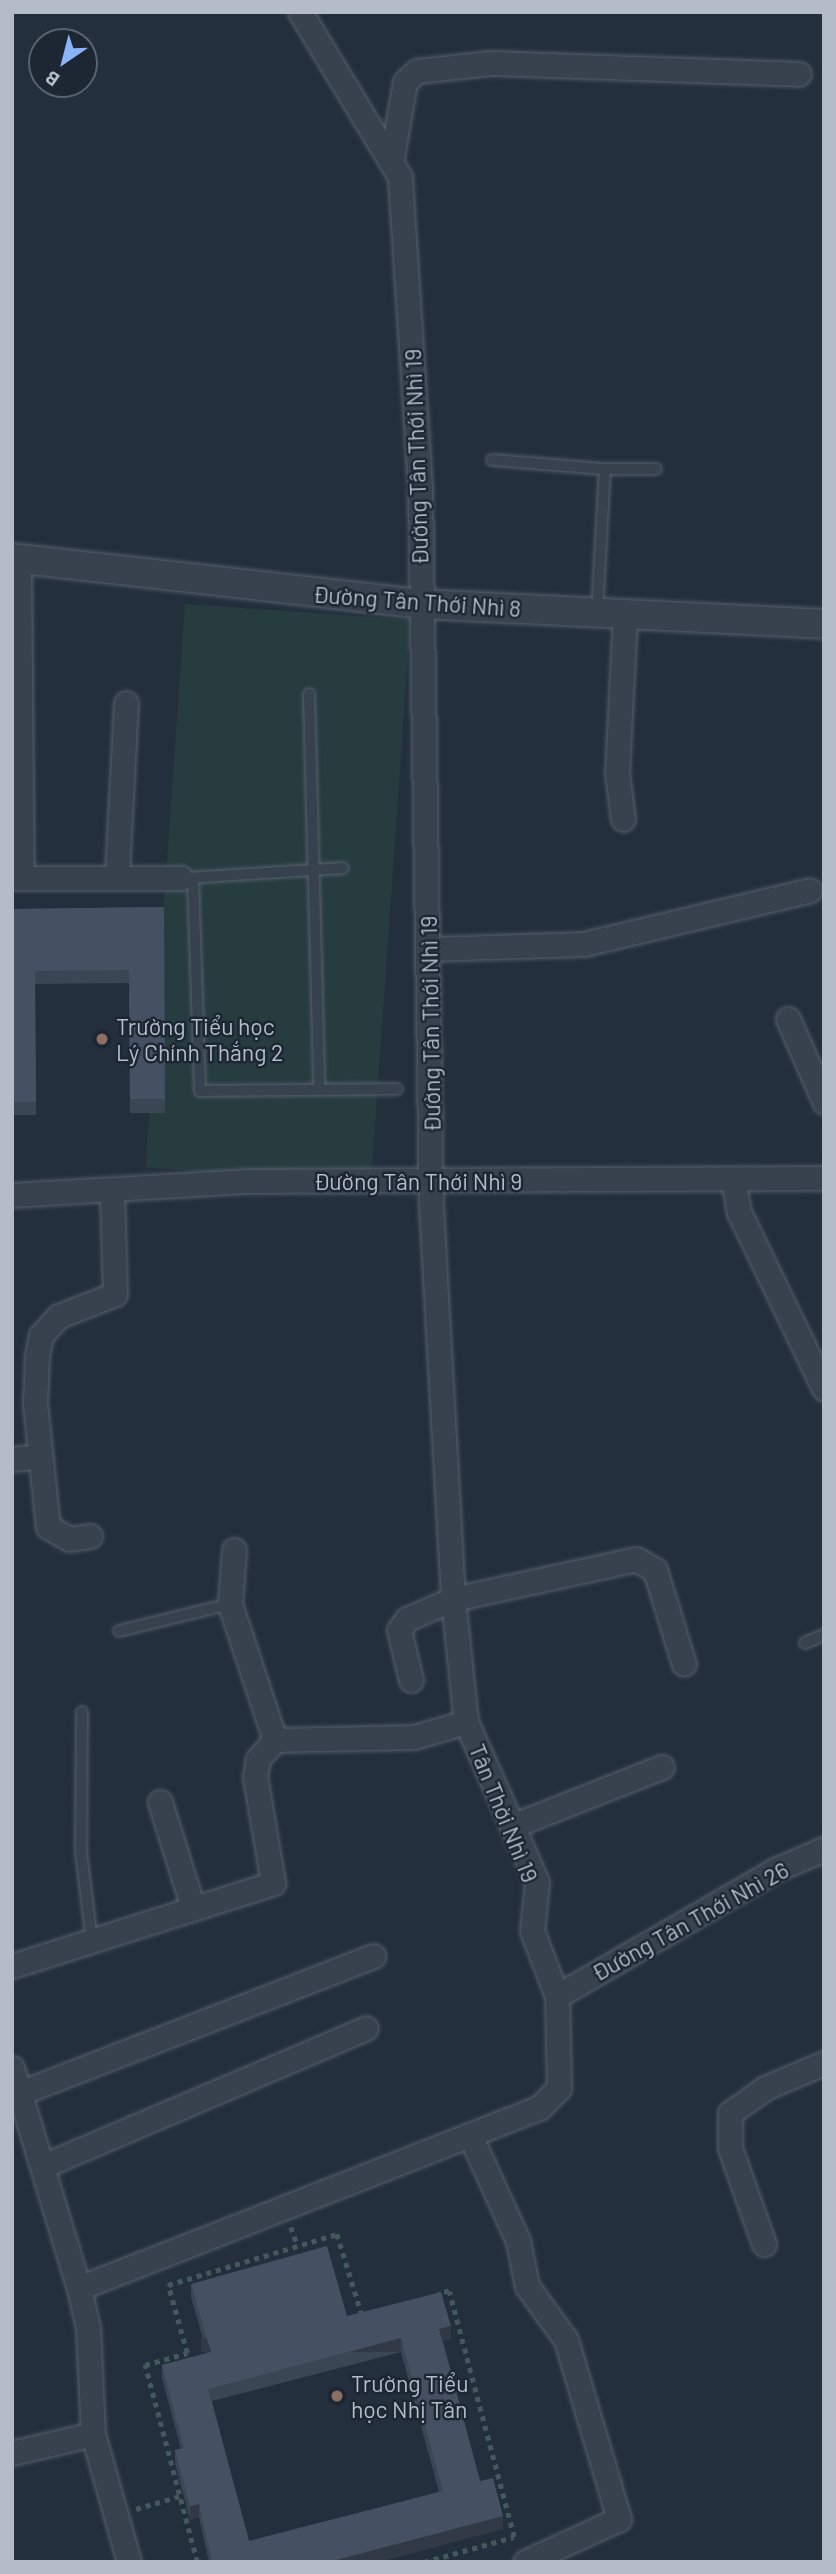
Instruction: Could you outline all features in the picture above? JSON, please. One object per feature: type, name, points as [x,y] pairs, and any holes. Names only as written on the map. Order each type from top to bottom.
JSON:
[{"type":"street","name":"Đường Tân Thới Nhì 19","points":[[300,12],[392,157],[407,237],[420,604],[434,1182]]},
{"type":"street","points":[[392,157],[405,82],[417,71],[491,63],[799,74]]},
{"type":"street","points":[[15,559],[17,878],[117,874],[187,878]]},
{"type":"street","name":"Đường Tân Thới Nhì 8","points":[[15,559],[420,604],[824,624]]},
{"type":"street","points":[[623,819],[617,773],[625,613]]},
{"type":"street","points":[[117,874],[126,704]]},
{"type":"street","points":[[428,948],[584,944],[810,890]]},
{"type":"street","points":[[788,1019],[824,1101]]},
{"type":"street","name":"Đường Tân Thới Nhì 9","points":[[12,1195],[246,1181],[824,1178]]},
{"type":"street","points":[[733,1179],[739,1212],[824,1389]]},
{"type":"street","name":"Tân Thời Nhì 19","points":[[79,2288],[539,2108],[559,2088],[557,1996],[532,1931],[537,1882],[466,1722],[453,1599],[434,1182]]},
{"type":"street","points":[[90,1536],[69,1539],[48,1527],[40,1456],[41,1335],[59,1316],[115,1294],[112,1190]]},
{"type":"street","points":[[12,1459],[40,1456]]},
{"type":"street","points":[[234,1549],[230,1604],[275,1740]]},
{"type":"street","points":[[411,1680],[401,1625],[453,1599],[647,1560],[684,1664]]},
{"type":"street","points":[[12,1966],[21,1959],[92,1943],[192,1905],[273,1883],[255,1777],[258,1759],[275,1740],[414,1737],[466,1722]]},
{"type":"street","points":[[512,1826],[662,1768]]},
{"type":"street","points":[[160,1802],[192,1905]]},
{"type":"street","name":"Đường Tân Thới Nhì 26","points":[[557,1996],[775,1870],[824,1849]]},
{"type":"street","points":[[129,2562],[93,2434],[88,2328],[79,2288],[15,2080],[373,1956]]},
{"type":"street","points":[[43,2166],[366,2028]]},
{"type":"street","points":[[764,2244],[730,2148],[728,2120],[765,2088],[824,2063]]},
{"type":"street","points":[[470,2135],[518,2241],[527,2286],[566,2340],[619,2519],[525,2562]]},
{"type":"street","points":[[12,2453],[93,2434]]},
{"type":"lane","points":[[492,460],[605,469],[656,469]]},
{"type":"lane","points":[[597,612],[605,469]]},
{"type":"lane","points":[[309,694],[316,869],[319,1086]]},
{"type":"lane","points":[[342,868],[187,878],[197,1087],[208,1092],[319,1086],[397,1089]]},
{"type":"lane","points":[[119,1631],[230,1604]]},
{"type":"lane","points":[[805,1643],[824,1635]]},
{"type":"lane","points":[[82,1712],[81,1852],[92,1943]]},
{"type":"path","points":[[191,2361],[168,2285],[337,2234],[362,2316]]},
{"type":"path","points":[[424,2298],[449,2291],[514,2537],[424,2562]]},
{"type":"path","points":[[349,2319],[374,2312]]},
{"type":"path","points":[[187,2353],[145,2365],[197,2562]]},
{"type":"path","points":[[115,2515],[180,2496]]},
{"type":"green space","points":[[185,604],[410,620],[371,1183],[146,1168]]},
{"type":"building","points":[[164,907],[165,1099],[130,1099],[129,970],[35,971],[36,1102],[12,1102],[12,909]]},
{"type":"building","points":[[327,2246],[347,2316],[441,2292],[451,2326],[439,2329],[480,2481],[493,2478],[503,2516],[328,2562],[212,2562],[199,2504],[190,2506],[175,2450],[184,2448],[162,2365],[211,2352],[191,2284]],"holes":[[[401,2338],[443,2491],[249,2541],[208,2389]]]},
{"type":"place","name":"Trường Tiểu học Lý Chính Thắng 2","points":[[102,1039]]},
{"type":"place","name":"Trường Tiểu học Nhị Tân","points":[[337,2396]]}]
